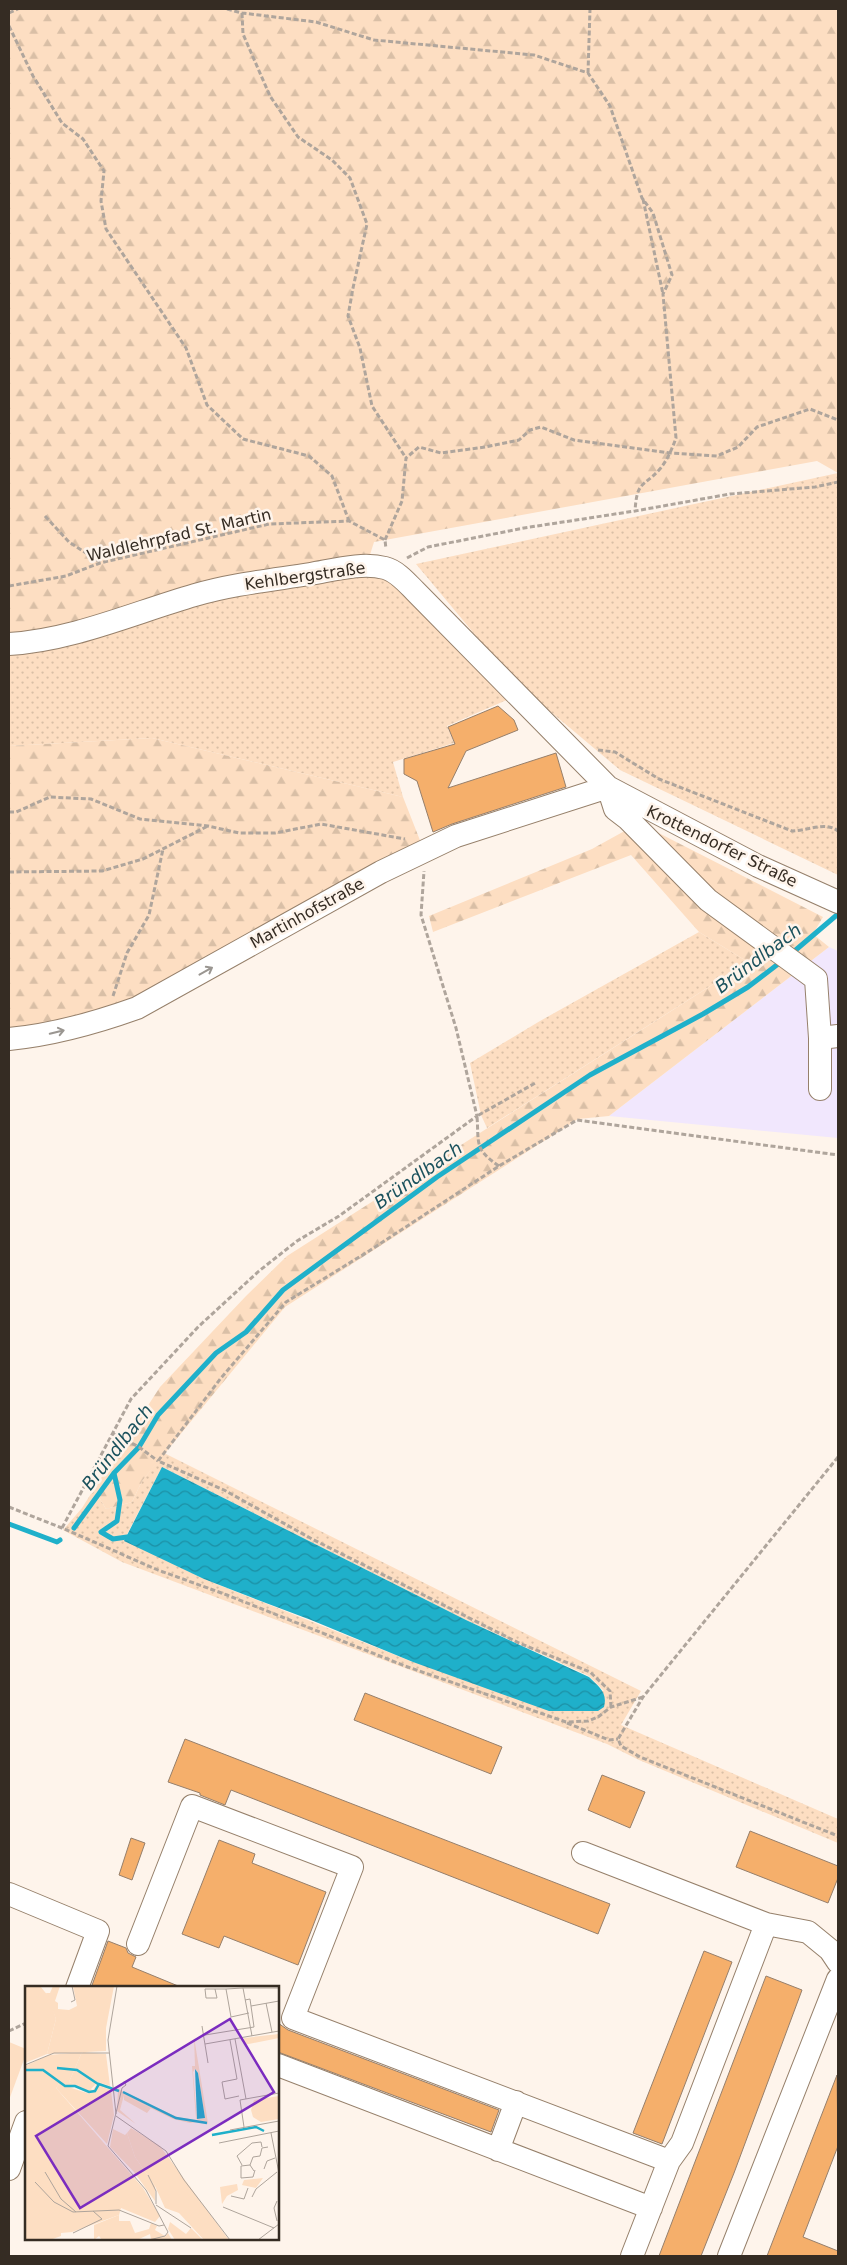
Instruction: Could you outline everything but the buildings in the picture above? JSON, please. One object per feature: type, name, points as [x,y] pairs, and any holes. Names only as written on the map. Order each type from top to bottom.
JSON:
[{"type":"street","name":"Kehlbergstraße","points":[[9,644],[36,642],[75,633],[198,594],[239,585],[364,565],[387,568],[415,591],[608,787]]},
{"type":"street","name":"Martinhofstraße","points":[[9,1039],[42,1036],[106,1019],[156,999],[381,872],[424,851],[456,836],[608,787]]},
{"type":"street","name":"Krottendorfer Straße","points":[[608,787],[733,853],[838,902]]},
{"type":"street","points":[[608,787],[615,809],[628,819],[708,900],[816,979],[829,1037],[820,1089]]},
{"type":"street","points":[[138,1944],[192,1806],[352,1868],[293,2018],[669,2161]]},
{"type":"street","points":[[583,1853],[766,1924],[808,1932],[830,1950],[838,1962]]},
{"type":"street","points":[[9,1894],[98,1930],[78,1986]]},
{"type":"street","points":[[632,2256],[669,2161],[682,2143],[766,1924]]},
{"type":"street","points":[[729,2256],[838,1979]]},
{"type":"street","points":[[279,2065],[651,2208]]},
{"type":"street","points":[[498,2150],[516,2102]]},
{"type":"street","points":[[9,2168],[25,2125]]},
{"type":"path","points":[[9,13],[18,9]]},
{"type":"path","points":[[227,9],[242,13],[316,22],[374,40],[534,54],[588,73]]},
{"type":"path","points":[[590,9],[588,73],[610,106],[642,198],[663,294],[676,438],[670,453],[659,470],[642,484],[636,498],[635,512]]},
{"type":"path","points":[[242,13],[243,34],[270,96],[298,137],[332,160],[350,178],[367,224],[352,288],[348,316],[360,348],[372,406],[406,458],[402,501],[385,540],[387,568],[428,547],[524,528],[635,512],[730,494],[815,487],[838,482]]},
{"type":"path","points":[[9,26],[32,76],[62,123],[83,139],[104,171],[101,201],[106,229],[186,348],[207,405],[243,439],[308,456],[332,476],[350,521],[385,540]]},
{"type":"path","points":[[642,198],[653,213],[672,275],[663,294]]},
{"type":"path","points":[[406,458],[419,447],[441,453],[485,447],[519,440],[530,430],[541,427],[574,440],[670,453],[716,456],[738,447],[757,427],[810,409],[838,420]]},
{"type":"path","points":[[45,516],[69,542],[100,563]]},
{"type":"path","name":"Waldlehrpfad St. Martin","points":[[9,586],[66,576],[100,563],[269,524],[350,521]]},
{"type":"path","points":[[567,746],[615,752],[659,779],[792,831],[803,831],[818,826],[838,830]]},
{"type":"path","points":[[9,812],[16,812],[50,797],[91,799],[140,819],[208,826],[239,833],[275,833],[321,824],[411,840],[424,851],[422,914],[456,1028],[477,1116],[479,1149],[487,1158],[499,1166]]},
{"type":"path","points":[[9,872],[102,871],[143,859],[208,826]]},
{"type":"path","points":[[106,1019],[127,953],[149,915],[163,849]]},
{"type":"path","points":[[62,1528],[131,1399],[198,1327],[259,1271],[297,1241],[339,1216],[477,1116],[537,1082]]},
{"type":"path","points":[[158,1461],[221,1378],[286,1302],[369,1251],[499,1166],[577,1120],[838,1156]]},
{"type":"path","points":[[112,1433],[139,1447],[158,1461],[224,1490],[321,1543],[519,1643],[590,1672],[610,1691],[611,1708]]},
{"type":"path","points":[[618,1739],[644,1697],[838,1457]]},
{"type":"path","points":[[9,1507],[158,1570],[227,1595],[405,1666],[566,1722],[609,1740],[618,1739]]},
{"type":"path","points":[[566,1722],[588,1721],[611,1708],[644,1697]]},
{"type":"path","points":[[618,1739],[621,1746],[640,1757],[838,1836]]},
{"type":"path","points":[[9,2031],[25,2023]]},
{"type":"shaded area","points":[[829,947],[838,951],[838,1138],[609,1116]]},
{"type":"green space","points":[[9,9],[838,9],[838,473],[817,461],[374,542],[369,558],[9,637]]},
{"type":"green space","points":[[838,473],[838,875],[620,770],[513,680],[416,564]]},
{"type":"green space","points":[[346,575],[382,577],[400,587],[509,699],[447,726],[454,743],[393,762],[403,797],[152,738],[9,746],[9,650],[156,612]]},
{"type":"green space","points":[[152,738],[403,797],[423,848],[126,1009],[9,1035],[9,746]]},
{"type":"green space","points":[[639,823],[823,917],[813,934],[829,947],[609,1116],[578,1119],[285,1307],[142,1481],[132,1502],[106,1509],[94,1489],[160,1387],[246,1296],[287,1256],[748,962],[699,932],[631,855],[433,932],[429,916],[592,849]]},
{"type":"green space","points":[[699,932],[748,962],[487,1128],[481,1115],[470,1063],[540,1021]]},
{"type":"green space","points":[[164,1453],[641,1691],[621,1725],[838,1819],[838,1843],[639,1760],[607,1744],[122,1562],[63,1530],[82,1508],[94,1489],[106,1509],[132,1502],[142,1481]],"holes":[[[162,1467],[466,1620],[589,1676],[604,1691],[413,1662],[204,1579],[124,1540]]]},
{"type":"green space","points":[[9,2042],[25,2049],[25,2057],[9,2100]]},
{"type":"water","points":[[162,1467],[466,1620],[589,1677],[599,1686],[605,1697],[604,1707],[598,1711],[549,1711],[413,1662],[204,1579],[124,1541]]},
{"type":"waterway","name":"Bründlbach","points":[[791,954],[838,914]]},
{"type":"waterway","name":"Bründlbach","points":[[74,1528],[114,1473],[139,1447],[158,1415],[216,1353],[246,1332],[283,1290],[437,1177],[590,1075],[703,1014],[748,987],[782,961]]},
{"type":"waterway","points":[[114,1473],[120,1500],[117,1521],[101,1532],[113,1539],[127,1537]]},
{"type":"waterway","name":"Bründlbach","points":[[9,1524],[57,1542],[60,1540]]}]
